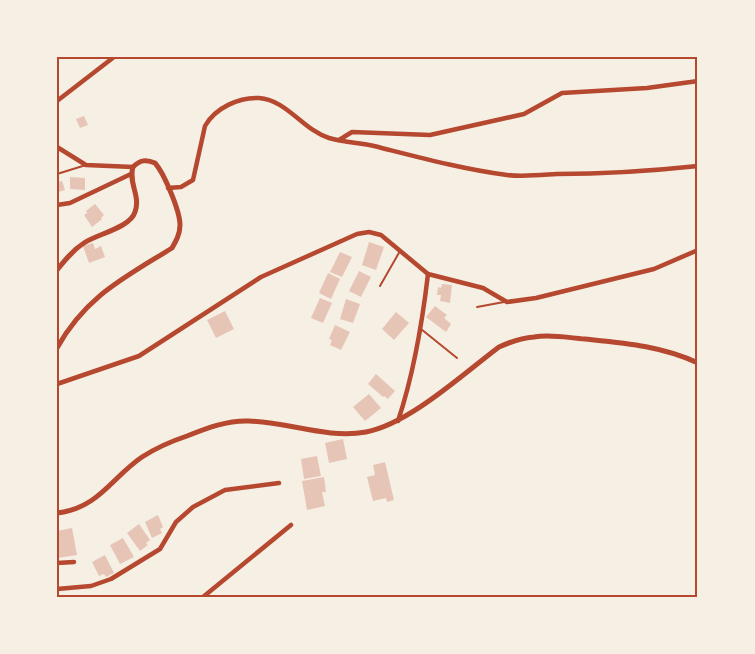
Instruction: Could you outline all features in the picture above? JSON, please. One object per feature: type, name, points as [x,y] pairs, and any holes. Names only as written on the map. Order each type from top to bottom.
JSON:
[{"type":"street","points":[[57,101],[114,57]]},
{"type":"street","points":[[339,140],[352,132],[430,135],[524,114],[562,93],[647,88],[698,81]]},
{"type":"street","points":[[168,188],[181,187],[193,180],[205,126],[209,118],[216,112],[243,99],[256,98],[277,102],[315,132],[328,138],[510,175],[612,174],[698,166]]},
{"type":"street","points":[[57,147],[86,165],[133,166],[146,160],[155,163],[168,188],[180,227],[172,248],[106,288],[82,312],[57,348]]},
{"type":"street","points":[[57,270],[68,256],[86,241],[130,221],[138,203],[131,174],[133,166]]},
{"type":"street","points":[[57,205],[70,203],[131,174]]},
{"type":"street","points":[[57,384],[139,356],[261,277],[357,234],[369,232],[381,235],[428,274],[483,288],[507,302],[536,298],[654,269],[697,251]]},
{"type":"street","points":[[398,421],[410,384],[421,329],[428,274]]},
{"type":"street","points":[[57,513],[83,506],[97,499],[141,458],[157,449],[223,424],[250,421],[342,434],[354,434],[381,428],[398,421],[499,347],[515,340],[537,336],[642,345],[664,349],[698,363]]},
{"type":"street","points":[[57,589],[91,586],[111,579],[160,549],[176,522],[193,507],[225,490],[279,483]]},
{"type":"street","points":[[203,597],[291,525]]},
{"type":"street","points":[[57,563],[74,562]]},
{"type":"lane","points":[[57,174],[86,165]]},
{"type":"lane","points":[[380,286],[400,251]]},
{"type":"lane","points":[[477,307],[507,302]]},
{"type":"lane","points":[[421,329],[457,358]]},
{"type":"building","points":[[84,116],[88,125],[80,128],[76,119]]},
{"type":"building","points":[[70,177],[85,178],[85,190],[70,189]]},
{"type":"building","points":[[62,181],[65,190],[58,192],[57,182]]},
{"type":"building","points":[[95,204],[104,215],[92,227],[84,215]]},
{"type":"building","points":[[369,242],[384,247],[376,270],[362,265]]},
{"type":"building","points":[[93,243],[95,249],[101,246],[105,257],[89,263],[83,246]]},
{"type":"building","points":[[340,252],[352,257],[342,277],[330,272]]},
{"type":"building","points":[[359,271],[371,277],[361,297],[349,291]]},
{"type":"building","points":[[328,273],[340,279],[331,299],[319,293]]},
{"type":"building","points":[[442,284],[452,285],[450,303],[440,301],[441,295],[437,295],[438,287],[441,288]]},
{"type":"building","points":[[320,298],[332,303],[323,323],[311,318]]},
{"type":"building","points":[[346,299],[360,304],[353,323],[340,319]]},
{"type":"building","points":[[435,306],[447,315],[444,318],[451,324],[446,332],[426,317]]},
{"type":"building","points":[[225,311],[234,329],[216,338],[207,320]]},
{"type":"building","points":[[396,312],[409,323],[394,340],[382,329]]},
{"type":"building","points":[[335,325],[350,332],[341,350],[330,345],[332,340],[329,339]]},
{"type":"building","points":[[376,374],[395,391],[388,399],[368,384]]},
{"type":"building","points":[[369,394],[381,408],[365,421],[353,407]]},
{"type":"building","points":[[343,439],[347,459],[329,463],[325,443]]},
{"type":"building","points":[[317,456],[321,476],[304,479],[301,459]]},
{"type":"building","points":[[385,462],[394,500],[387,502],[386,498],[373,501],[367,477],[375,475],[373,465]]},
{"type":"building","points":[[324,477],[326,492],[322,492],[325,506],[307,510],[302,481]]},
{"type":"building","points":[[158,515],[163,527],[160,529],[162,533],[152,538],[145,522]]},
{"type":"building","points":[[139,524],[150,540],[146,543],[148,545],[140,551],[127,533]]},
{"type":"building","points":[[72,528],[77,555],[57,558],[57,531]]},
{"type":"building","points":[[123,538],[134,557],[120,564],[110,545]]},
{"type":"building","points":[[105,555],[114,573],[106,577],[104,574],[99,576],[92,562]]}]
